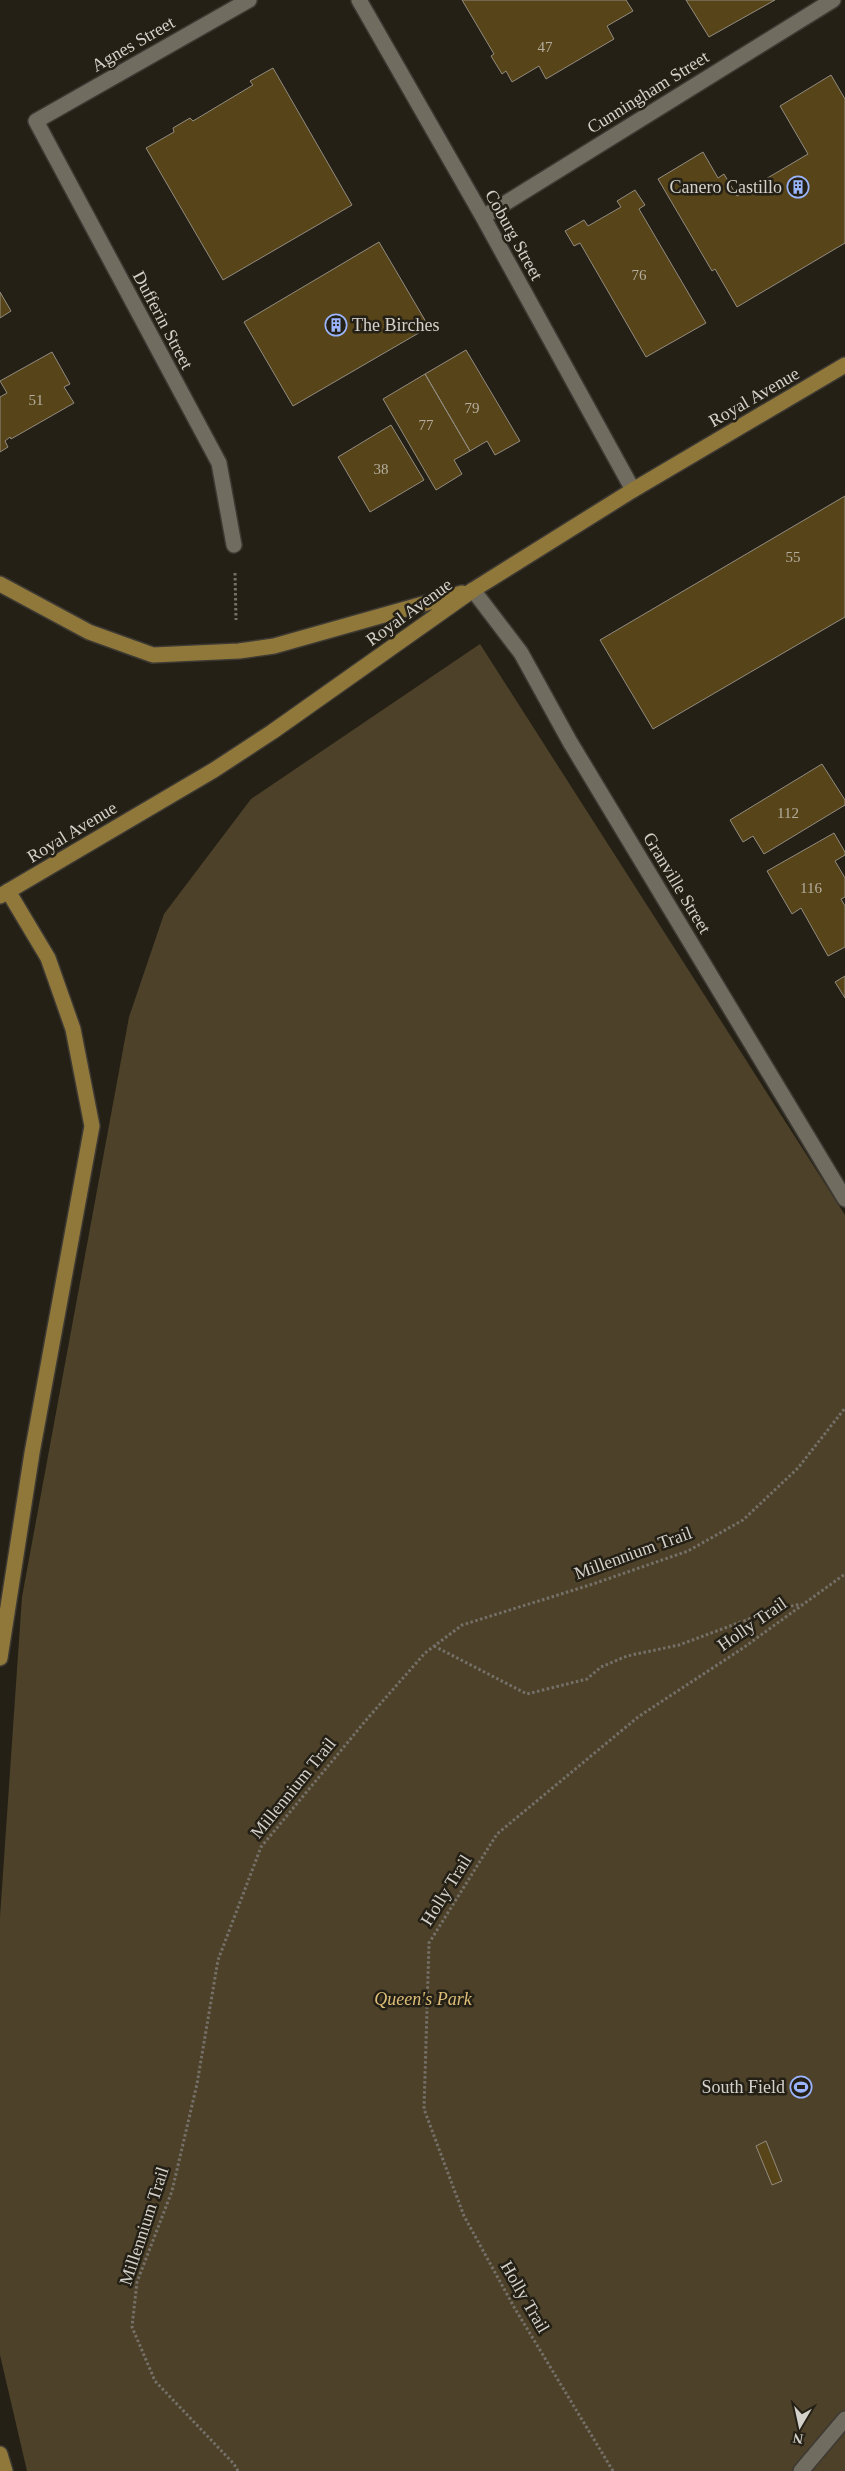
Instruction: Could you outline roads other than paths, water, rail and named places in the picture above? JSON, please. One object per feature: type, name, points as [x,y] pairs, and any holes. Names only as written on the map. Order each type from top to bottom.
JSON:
[{"type":"main road","name":"Royal Avenue","points":[[4,894],[214,770],[272,732],[473,590],[633,490],[845,365]]},
{"type":"main road","points":[[0,584],[88,632],[153,654],[239,651],[274,646],[473,590]]},
{"type":"main road","points":[[0,1658],[32,1453],[92,1126],[74,1029],[48,958],[4,894]]},
{"type":"main road","points":[[0,2454],[5,2471]]},
{"type":"street","name":"Agnes Street","points":[[36,121],[248,0]]},
{"type":"street","name":"Coburg Street","points":[[359,0],[483,217],[633,490]]},
{"type":"street","name":"Cunningham Street","points":[[483,217],[833,0]]},
{"type":"street","name":"Dufferin Street","points":[[36,121],[219,464],[234,544]]},
{"type":"street","name":"Granville Street","points":[[473,590],[521,653],[570,742],[845,1200]]},
{"type":"street","points":[[801,2471],[845,2419]]},
{"type":"place","name":"Canero Castillo","points":[[798,187]]},
{"type":"place","name":"The Birches","points":[[336,325]]},
{"type":"place","name":"South Field","points":[[801,2087]]},
{"type":"park label","name":"Queen's Park","points":[[423,1999]]}]
